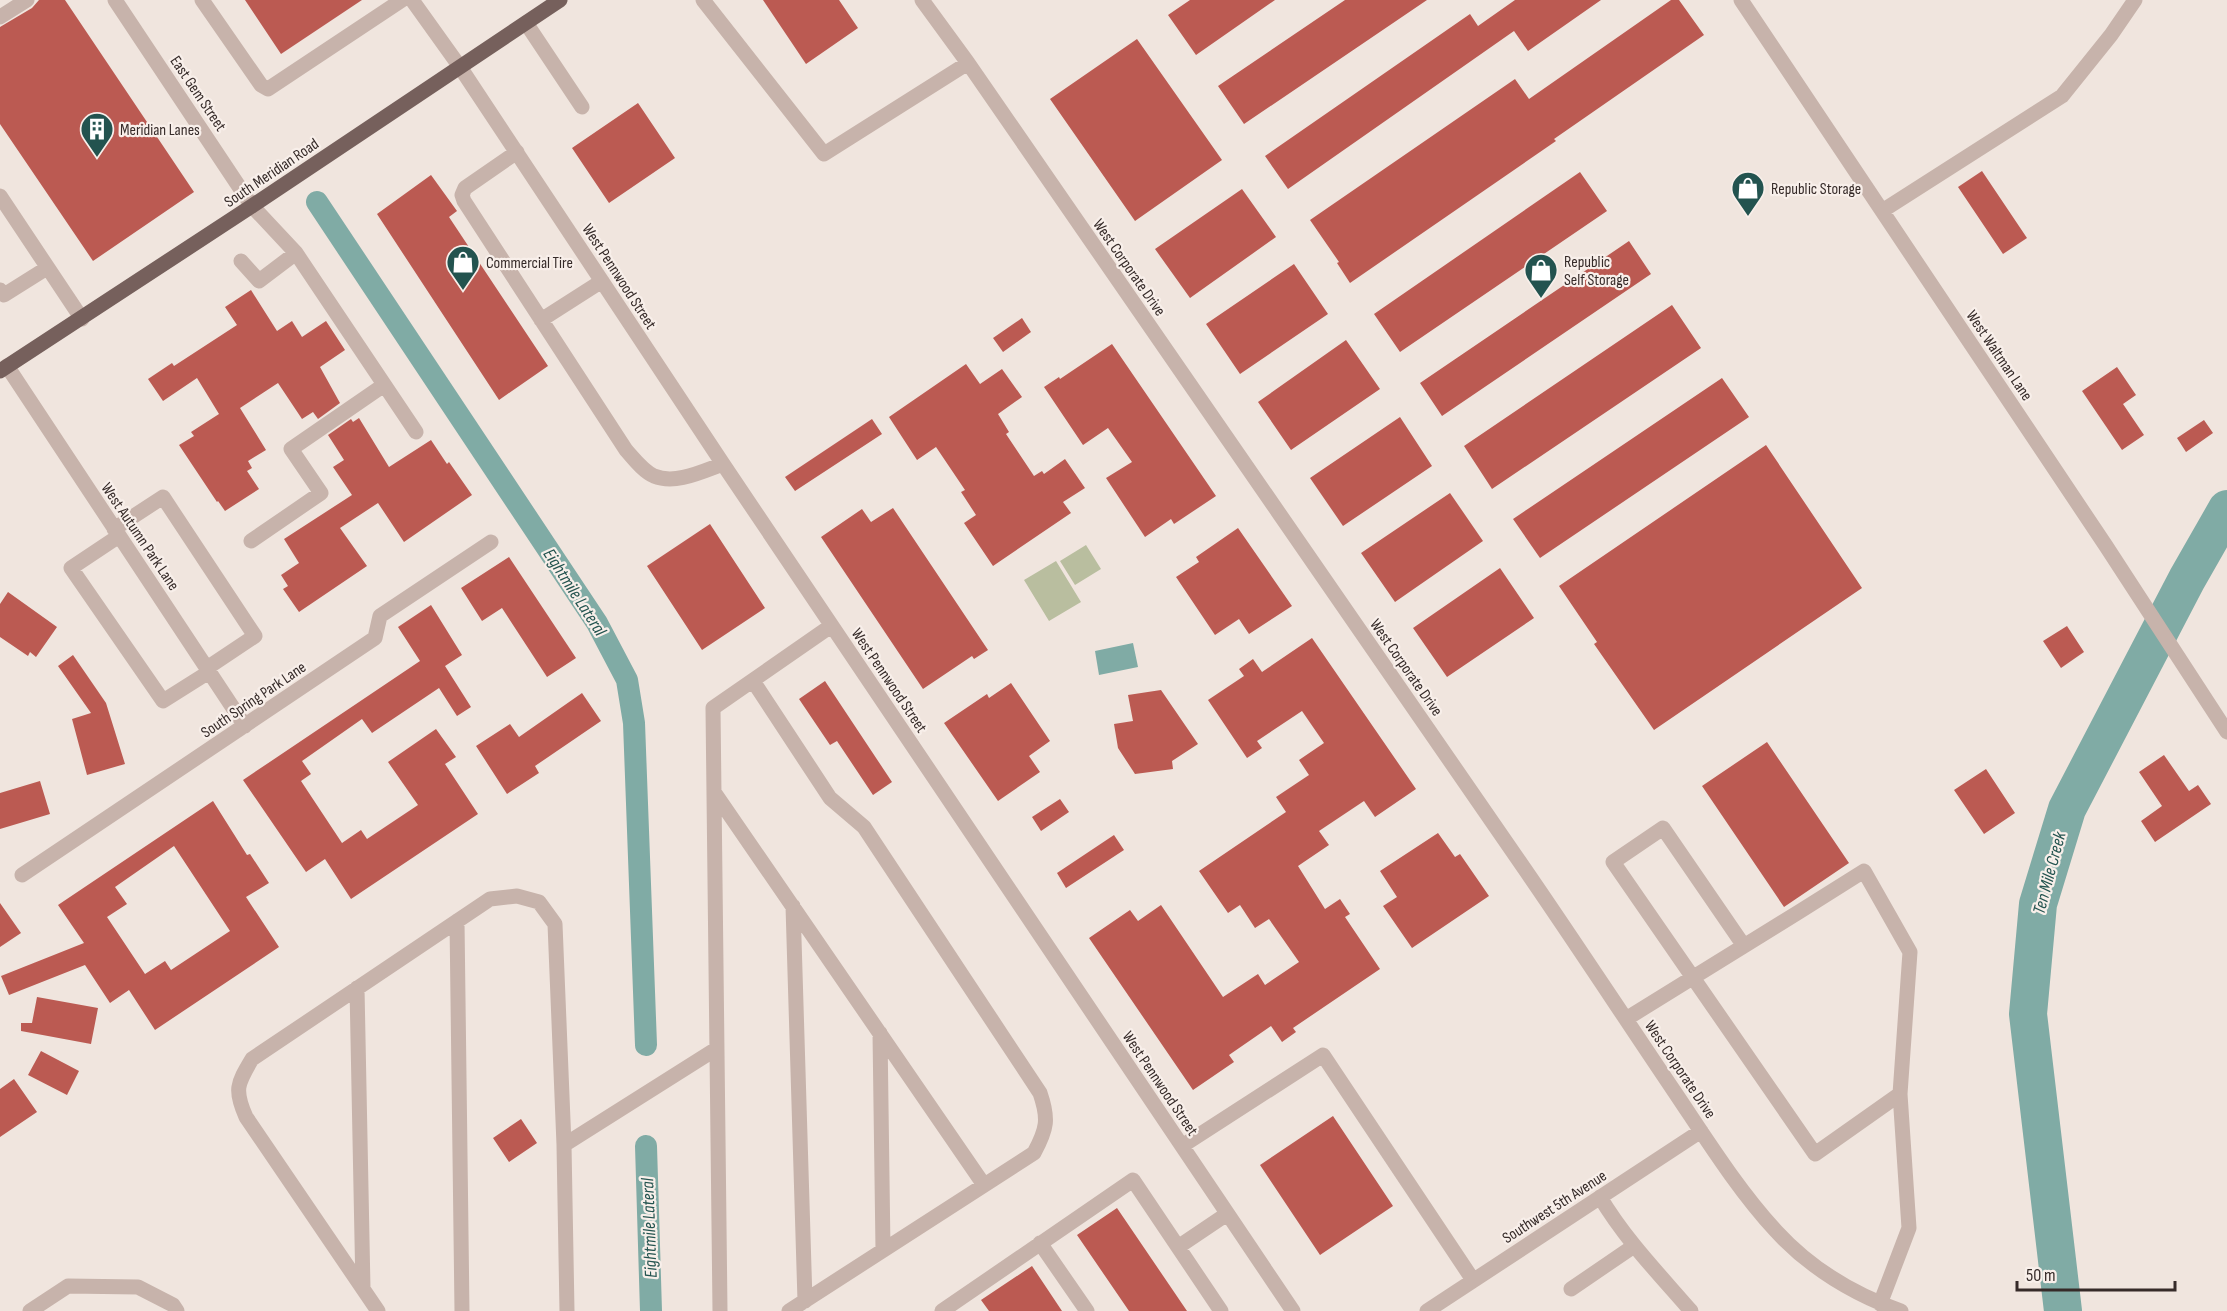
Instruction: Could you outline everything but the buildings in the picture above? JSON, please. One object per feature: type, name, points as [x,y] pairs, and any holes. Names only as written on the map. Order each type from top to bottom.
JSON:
[{"type":"main road","name":"South Meridian Road","points":[[3,369],[82,319],[560,0]]},
{"type":"street","points":[[0,18],[27,0]]},
{"type":"street","name":"East Gem Street","points":[[116,0],[252,206],[296,253],[416,432]]},
{"type":"street","points":[[202,0],[261,85],[268,89],[402,0]]},
{"type":"street","name":"West Pennwood Street","points":[[412,0],[460,67],[831,626],[1293,1311]]},
{"type":"street","points":[[703,0],[824,154],[968,63]]},
{"type":"street","name":"West Corporate Drive","points":[[922,0],[968,63],[1531,878],[1701,1131],[1753,1203],[1777,1233],[1841,1284],[1880,1304],[1901,1311]]},
{"type":"street","name":"West Waltman Lane","points":[[1741,0],[2106,546],[2227,732]]},
{"type":"street","points":[[1882,211],[2062,96],[2111,35],[2135,0]]},
{"type":"street","points":[[526,23],[582,107]]},
{"type":"street","points":[[517,152],[465,188],[462,195],[464,201],[626,450],[654,476],[667,478],[684,477],[723,464]]},
{"type":"street","points":[[0,196],[82,319]]},
{"type":"street","points":[[241,261],[259,281],[296,253]]},
{"type":"street","points":[[0,290],[4,295],[47,268]]},
{"type":"street","points":[[541,320],[602,281]]},
{"type":"street","name":"West Autumn Park Lane","points":[[3,369],[116,532],[245,726]]},
{"type":"street","points":[[250,541],[321,493],[291,449],[384,385]]},
{"type":"street","points":[[163,496],[255,636],[208,670],[163,701],[71,568],[163,496]]},
{"type":"street","name":"South Spring Park Lane","points":[[22,876],[375,638],[380,616],[491,542]]},
{"type":"street","points":[[720,1311],[713,708],[831,626]]},
{"type":"street","points":[[753,681],[830,798],[864,827],[1040,1093],[1046,1112],[1044,1133],[1034,1153],[789,1311]]},
{"type":"street","points":[[714,792],[984,1185]]},
{"type":"street","points":[[1744,946],[1663,828],[1613,862],[1815,1154],[1900,1094]]},
{"type":"street","points":[[1626,1019],[1864,871],[1910,952],[1900,1094],[1909,1228],[1880,1304]]},
{"type":"street","points":[[378,1311],[246,1117],[238,1098],[241,1077],[252,1059],[490,899],[517,896],[539,902],[555,924],[564,1145],[567,1311]]},
{"type":"street","points":[[793,906],[805,1301]]},
{"type":"street","points":[[457,921],[462,1311]]},
{"type":"street","points":[[357,988],[363,1289]]},
{"type":"street","points":[[880,1033],[883,1250]]},
{"type":"street","points":[[564,1145],[716,1048]]},
{"type":"street","points":[[1182,1146],[1323,1055],[1473,1280]]},
{"type":"street","name":"Southwest 5th Avenue","points":[[1427,1311],[1701,1131]]},
{"type":"street","points":[[942,1311],[1133,1180],[1221,1311]]},
{"type":"street","points":[[1600,1197],[1612,1218],[1634,1246],[1691,1311]]},
{"type":"street","points":[[1178,1247],[1227,1214]]},
{"type":"street","points":[[1040,1243],[1087,1311]]},
{"type":"street","points":[[1571,1290],[1634,1246]]},
{"type":"street","points":[[30,1311],[68,1286],[138,1287],[173,1305],[177,1311]]},
{"type":"green space","points":[[1086,545],[1101,569],[1075,585],[1060,561]]},
{"type":"green space","points":[[1056,561],[1081,602],[1049,621],[1024,580]]},
{"type":"water","points":[[1133,643],[1138,667],[1099,675],[1095,651]]},
{"type":"waterway","name":"Eightmile Lateral","points":[[317,202],[597,623],[627,680],[634,723],[646,1045]]},
{"type":"waterway","name":"Ten Mile Creek","points":[[2063,1311],[2028,1014],[2038,904],[2067,809],[2187,579],[2227,509]]},
{"type":"waterway","name":"Eightmile Lateral","points":[[646,1146],[651,1311]]},
{"type":"place","name":"Meridian Lanes","points":[[97,158]]},
{"type":"place","name":"Republic Storage","points":[[1748,217]]},
{"type":"place","name":"Commercial Tire","points":[[463,291]]},
{"type":"place","name":"Republic Self Storage","points":[[1541,299]]}]
